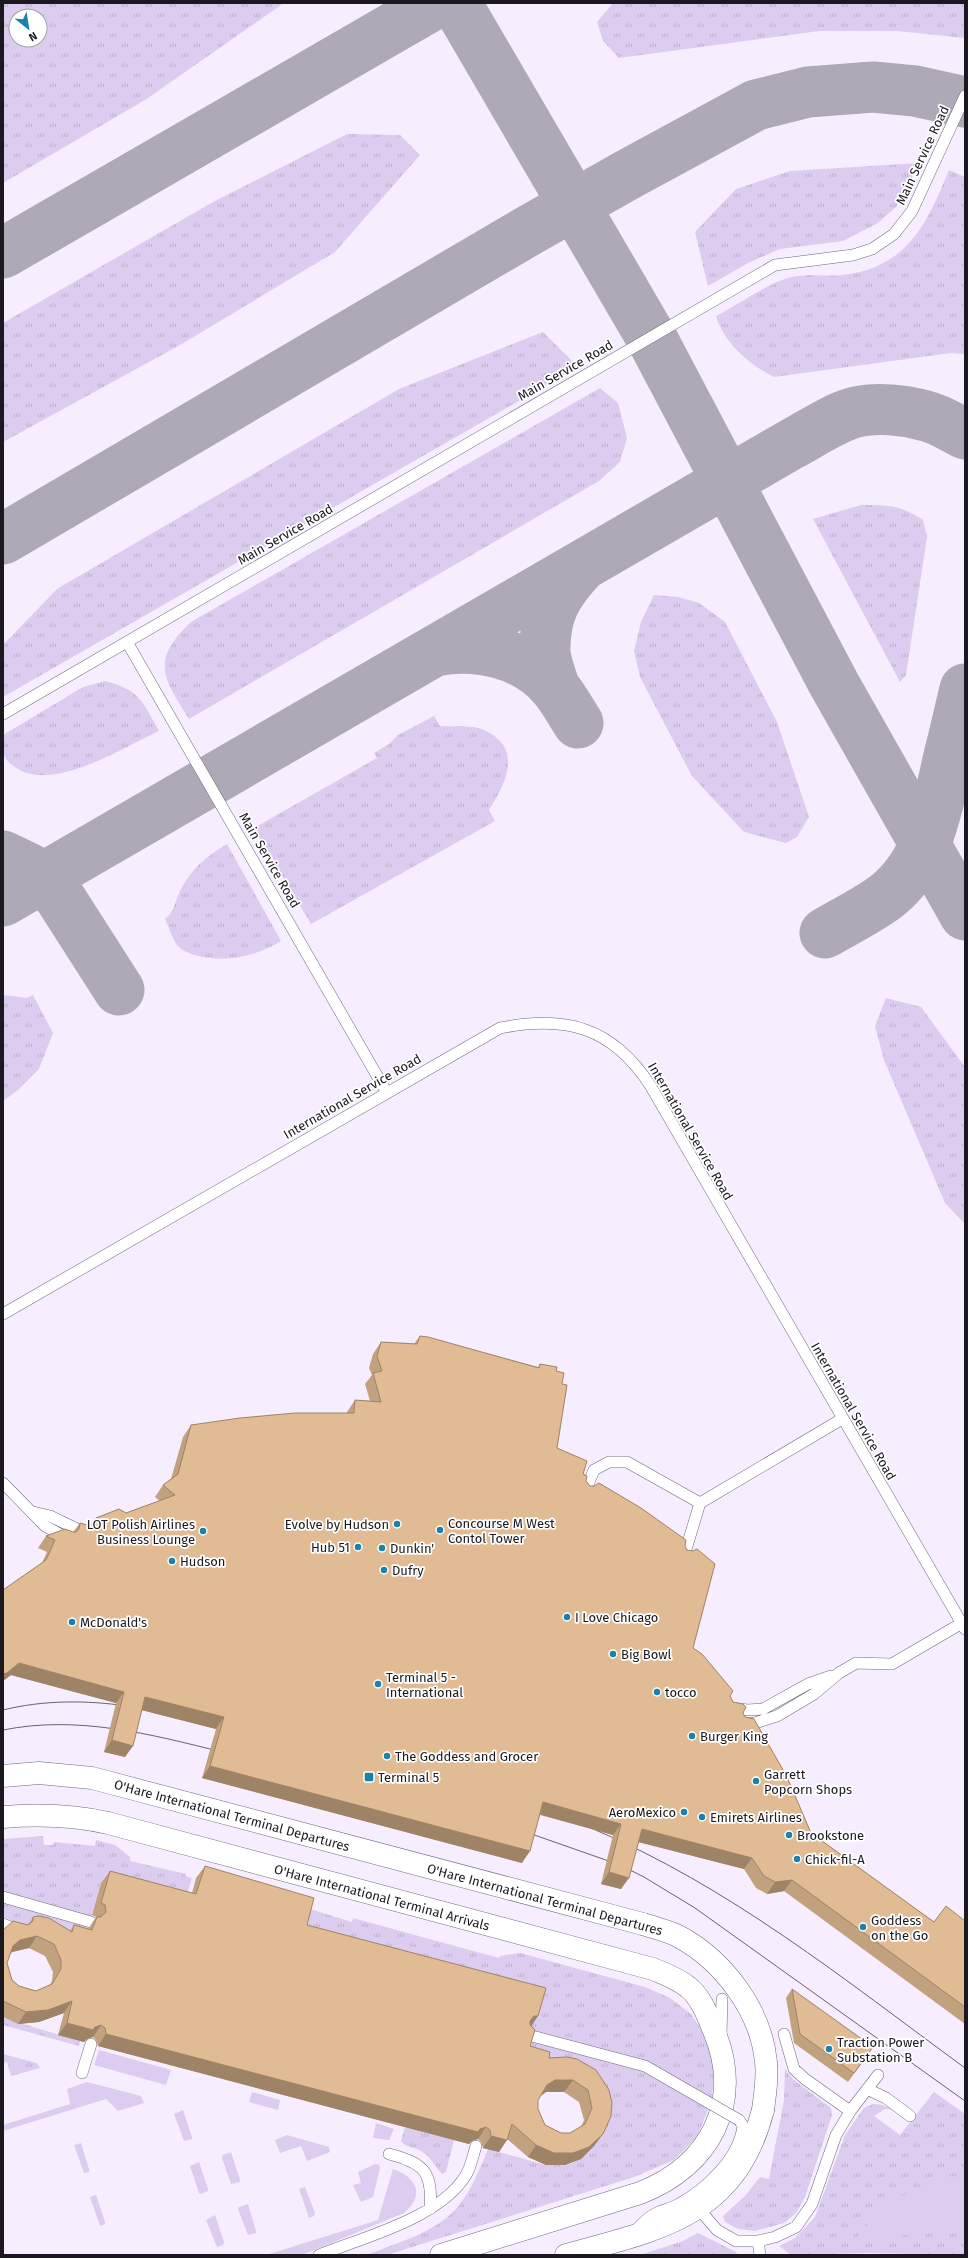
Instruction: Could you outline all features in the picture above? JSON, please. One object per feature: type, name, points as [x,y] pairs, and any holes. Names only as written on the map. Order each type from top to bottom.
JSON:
[{"type":"street","name":"O'Hare International Terminal Departures","points":[[3,1776],[40,1773],[92,1778],[643,1924],[678,1936],[701,1952],[722,1971],[738,1989],[751,2012],[761,2036],[766,2062],[763,2110],[756,2139],[747,2156],[729,2181],[698,2208],[664,2226],[566,2255]]},
{"type":"street","name":"O'Hare International Terminal Arrivals","points":[[3,1817],[33,1814],[73,1817],[108,1823],[653,1969],[676,1979],[689,1988],[705,2008],[721,2047],[725,2080],[724,2100],[718,2119],[711,2136],[695,2159],[662,2185],[441,2255]]},
{"type":"lane","name":"Main Service Road","points":[[3,714],[775,265],[853,255],[877,245],[894,234],[912,212],[965,96]]},
{"type":"lane","name":"Main Service Road","points":[[127,642],[387,1093]]},
{"type":"lane","name":"International Service Road","points":[[3,1314],[500,1028],[522,1024],[547,1023],[570,1025],[588,1030],[606,1039],[636,1064],[650,1085],[963,1626]]},
{"type":"lane","points":[[684,1556],[700,1503],[842,1419]]},
{"type":"lane","points":[[585,1491],[594,1470],[609,1462],[627,1462],[700,1503]]},
{"type":"lane","points":[[3,1483],[45,1526],[65,1537]]},
{"type":"lane","points":[[33,1512],[50,1516],[82,1531]]},
{"type":"lane","points":[[742,1724],[755,1723],[777,1716],[814,1694],[839,1673],[856,1663],[892,1664],[963,1626]]},
{"type":"lane","points":[[729,1708],[748,1710],[763,1709],[808,1684],[839,1673]]},
{"type":"lane","points":[[3,1897],[91,1922]]},
{"type":"lane","points":[[3,1924],[18,1930]]},
{"type":"lane","name":"O'Hare International Terminal Arrivals","points":[[721,2047],[722,1999]]},
{"type":"lane","points":[[784,2034],[794,2069],[805,2079],[850,2111]]},
{"type":"lane","points":[[528,2035],[645,2066],[739,2120],[743,2126],[742,2132],[730,2156],[716,2176],[695,2194],[677,2205],[653,2215],[626,2238]]},
{"type":"lane","points":[[82,2073],[91,2044]]},
{"type":"lane","points":[[698,2208],[717,2230],[736,2241],[758,2241],[775,2237],[796,2226],[805,2216],[812,2204],[836,2135],[850,2111],[878,2076]]},
{"type":"lane","points":[[867,2089],[886,2098],[910,2116]]},
{"type":"lane","points":[[319,2255],[414,2218],[430,2209],[458,2186],[467,2173],[476,2146]]},
{"type":"lane","points":[[389,2154],[408,2159],[422,2169],[429,2178],[432,2189],[430,2209]]},
{"type":"lane","points":[[758,2241],[760,2255]]},
{"type":"green space","points":[[3,3],[284,3],[145,100],[3,183]]},
{"type":"green space","points":[[613,3],[965,3],[965,38],[897,31],[819,31],[619,58],[603,41],[597,22]]},
{"type":"green space","points":[[347,134],[400,135],[420,155],[335,252],[180,345],[3,442],[3,323],[213,202]]},
{"type":"green space","points":[[919,163],[897,206],[878,223],[843,241],[780,249],[748,263],[708,286],[695,232],[736,189],[790,171]]},
{"type":"green space","points":[[949,170],[965,177],[965,354],[951,353],[774,377],[747,360],[725,335],[716,316],[765,288],[782,280],[797,276],[842,275],[864,271],[883,263],[899,253],[912,240],[923,225],[941,190]]},
{"type":"green space","points":[[543,332],[578,367],[3,697],[3,645],[57,589],[399,389]]},
{"type":"green space","points":[[600,388],[618,403],[627,438],[620,462],[599,481],[189,719],[167,680],[165,659],[178,636],[191,622]]},
{"type":"green space","points":[[861,505],[879,505],[907,511],[923,520],[927,537],[906,675],[900,682],[813,519]]},
{"type":"green space","points":[[654,595],[678,597],[699,603],[725,622],[777,722],[809,817],[797,837],[786,843],[744,832],[692,776],[640,677],[634,651],[641,622]]},
{"type":"green space","points":[[105,681],[126,688],[139,698],[159,731],[108,757],[67,772],[48,775],[30,774],[15,767],[7,760],[3,750],[3,735],[83,687]]},
{"type":"green space","points":[[434,716],[440,726],[476,727],[486,731],[498,739],[505,748],[508,757],[508,768],[501,789],[489,810],[495,821],[311,924],[254,828],[377,758],[374,753],[389,744],[398,735]]},
{"type":"green space","points":[[227,844],[281,941],[262,951],[241,957],[220,959],[198,956],[184,951],[177,945],[165,919],[171,913],[181,889],[190,875],[207,858]]},
{"type":"green space","points":[[3,995],[27,998],[33,995],[53,1033],[39,1069],[18,1090],[3,1101]]},
{"type":"green space","points":[[886,998],[921,1007],[965,1067],[965,1224],[945,1203],[884,1060],[875,1026]]},
{"type":"green space","points":[[43,1836],[44,1845],[53,1845],[54,1842],[95,1846],[96,1840],[115,1845],[130,1857],[130,1861],[186,1874],[185,1876],[192,1878],[184,1905],[101,1883],[84,1942],[29,1928],[3,1917],[3,1839]]},
{"type":"green space","points":[[300,1906],[352,1922],[353,1918],[499,1958],[500,1956],[520,1953],[645,1987],[670,1998],[691,2014],[709,2041],[714,2067],[712,2100],[697,2137],[674,2160],[634,2177],[387,2255],[367,2255],[405,2241],[430,2229],[451,2214],[469,2191],[488,2149],[546,2165],[565,2165],[573,2163],[588,2153],[594,2146],[601,2102],[299,1937]]},
{"type":"green space","points":[[3,2018],[80,2041],[79,2046],[3,2025]]},
{"type":"green space","points":[[99,2050],[171,2070],[166,2085],[94,2065]]},
{"type":"green space","points":[[3,2054],[37,2063],[40,2068],[11,2076],[7,2062],[3,2063]]},
{"type":"green space","points":[[785,2069],[793,2079],[831,2108],[832,2115],[805,2197],[796,2213],[784,2223],[755,2231],[738,2229],[725,2222],[723,2216],[745,2196],[760,2177],[769,2179],[784,2100]]},
{"type":"green space","points":[[87,2082],[141,2096],[144,2103],[118,2111],[106,2099],[3,2131],[3,2125],[70,2104],[67,2089]]},
{"type":"green space","points":[[252,2092],[280,2100],[278,2110],[249,2102]]},
{"type":"green space","points":[[934,2092],[965,2114],[965,2255],[868,2253],[791,2255],[779,2246],[795,2238],[815,2217],[845,2135],[864,2108],[873,2104],[882,2105],[892,2109],[885,2109],[874,2116],[900,2135]]},
{"type":"green space","points":[[183,2110],[192,2137],[192,2139],[184,2141],[174,2114]]},
{"type":"green space","points":[[376,2123],[394,2129],[389,2140],[373,2138]]},
{"type":"green space","points":[[405,2127],[454,2140],[446,2172],[442,2174],[430,2158],[424,2153],[407,2146],[401,2141]]},
{"type":"green space","points":[[287,2135],[329,2147],[330,2152],[307,2161],[301,2146],[280,2153],[275,2140]]},
{"type":"green space","points":[[81,2143],[89,2169],[89,2172],[84,2173],[74,2145]]},
{"type":"green space","points":[[231,2152],[240,2182],[231,2184],[222,2158],[223,2155]]},
{"type":"green space","points":[[199,2162],[208,2189],[208,2191],[201,2194],[199,2193],[190,2166]]},
{"type":"green space","points":[[375,2164],[379,2165],[380,2168],[373,2197],[361,2202],[353,2185],[361,2183],[358,2172]]},
{"type":"green space","points":[[393,2169],[408,2177],[415,2187],[415,2199],[404,2213],[302,2255],[266,2255],[378,2220]]},
{"type":"green space","points":[[965,2176],[965,2234],[950,2232],[856,2239],[882,2206],[938,2177]]},
{"type":"green space","points":[[305,2187],[315,2213],[314,2216],[309,2218],[299,2189]]},
{"type":"green space","points":[[96,2195],[105,2222],[105,2224],[100,2226],[90,2197]]},
{"type":"green space","points":[[248,2204],[256,2233],[248,2235],[238,2209],[239,2207]]},
{"type":"green space","points":[[215,2215],[224,2242],[223,2245],[217,2247],[206,2220]]},
{"type":"green space","points":[[698,2233],[736,2252],[737,2255],[640,2255],[683,2241]]},
{"type":"building","name":"Terminal 5 - International","points":[[420,1336],[539,1368],[540,1364],[557,1367],[556,1371],[564,1373],[562,1384],[567,1385],[557,1448],[587,1461],[583,1474],[587,1476],[586,1481],[590,1486],[594,1486],[599,1483],[641,1508],[686,1540],[685,1546],[687,1550],[693,1551],[697,1549],[715,1564],[693,1648],[702,1654],[733,1691],[730,1696],[733,1702],[743,1704],[746,1707],[743,1713],[745,1717],[754,1719],[787,1777],[811,1833],[934,1922],[946,1906],[965,1921],[965,2007],[792,1880],[775,1882],[764,1876],[752,1858],[642,1829],[629,1878],[609,1872],[621,1824],[543,1802],[530,1851],[210,1766],[224,1717],[145,1697],[133,1746],[112,1740],[124,1692],[19,1663],[7,1673],[3,1674],[3,1590],[46,1560],[55,1540],[46,1536],[65,1529],[76,1532],[79,1529],[80,1523],[90,1526],[95,1523],[96,1518],[119,1509],[126,1513],[175,1495],[163,1485],[178,1474],[191,1425],[240,1418],[295,1413],[354,1413],[355,1400],[381,1402],[373,1373],[382,1371],[377,1356],[381,1342],[417,1344]]},
{"type":"building","points":[[205,1866],[314,1898],[307,1925],[546,1988],[538,2016],[534,2016],[530,2021],[530,2025],[535,2030],[530,2046],[550,2052],[549,2058],[567,2057],[577,2059],[596,2070],[609,2090],[612,2103],[611,2116],[603,2134],[589,2147],[573,2153],[554,2153],[536,2145],[512,2124],[507,2140],[491,2136],[490,2130],[486,2127],[480,2129],[478,2132],[106,2034],[105,2028],[101,2025],[95,2027],[93,2030],[67,2023],[72,2001],[48,2010],[26,2012],[3,2001],[3,1930],[13,1921],[28,1925],[33,1921],[33,1917],[38,1916],[49,1918],[72,1932],[74,1925],[92,1930],[97,1917],[101,1917],[106,1912],[105,1905],[101,1903],[110,1871],[196,1894]],"holes":[[[37,1936],[54,1944],[61,1960],[61,1969],[52,1984],[36,1991],[19,1986],[12,1980],[7,1963],[13,1946],[20,1940]],[[555,2080],[573,2080],[588,2090],[592,2108],[585,2124],[570,2133],[561,2133],[545,2125],[538,2109],[538,2100],[547,2085]]]},
{"type":"building","name":"Traction Power Substation B","points":[[792,1989],[873,2047],[854,2073],[800,2034]]},
{"type":"taxiway","points":[[3,253],[436,3]]},
{"type":"taxiway","points":[[456,3],[651,337],[834,684],[965,915]]},
{"type":"taxiway","points":[[3,539],[528,231],[756,105],[808,92],[873,87],[915,91],[965,102]]},
{"type":"taxiway","points":[[3,901],[831,422],[864,410],[891,410],[931,417],[965,434]]},
{"type":"taxiway","points":[[554,686],[547,665],[545,653],[545,639],[549,616],[558,596],[581,567]]},
{"type":"taxiway","points":[[435,651],[467,648],[483,650],[499,653],[529,666],[543,675],[554,687],[578,723]]},
{"type":"taxiway","points":[[951,774],[953,740],[965,689]]},
{"type":"taxiway","points":[[825,933],[888,895],[904,879],[916,862],[932,824],[953,740]]},
{"type":"taxiway","points":[[3,856],[30,869],[55,890],[119,990]]},
{"type":"tram line","points":[[3,1710],[33,1704],[65,1702],[127,1706]]},
{"type":"tram line","points":[[3,1730],[31,1726],[86,1726],[141,1733],[222,1752]]},
{"type":"tram line","points":[[591,1828],[642,1851],[738,1906],[830,1969],[965,2068]]},
{"type":"tram line","points":[[523,1831],[620,1865],[644,1877],[695,1908],[965,2101]]},
{"type":"place","name":"Evolve by Hudson","points":[[397,1524]]},
{"type":"place","name":"Concourse M West Contol Tower","points":[[440,1530]]},
{"type":"place","name":"LOT Polish Airlines Business Lounge","points":[[203,1531]]},
{"type":"place","name":"Hub 51","points":[[358,1547]]},
{"type":"place","name":"Dunkin'","points":[[382,1548]]},
{"type":"place","name":"Hudson","points":[[172,1561]]},
{"type":"place","name":"Dufry","points":[[384,1570]]},
{"type":"place","name":"I Love Chicago","points":[[567,1617]]},
{"type":"place","name":"McDonald's","points":[[72,1622]]},
{"type":"place","name":"Big Bowl","points":[[613,1654]]},
{"type":"place","name":"Terminal 5 - International","points":[[378,1684]]},
{"type":"place","name":"tocco","points":[[657,1692]]},
{"type":"place","name":"Burger King","points":[[692,1736]]},
{"type":"place","name":"The Goddess and Grocer","points":[[387,1756]]},
{"type":"place","name":"Terminal 5","points":[[369,1777]]},
{"type":"place","name":"Garrett Popcorn Shops","points":[[756,1781]]},
{"type":"place","name":"AeroMexico","points":[[684,1812]]},
{"type":"place","name":"Emirets Airlines","points":[[702,1817]]},
{"type":"place","name":"Brookstone","points":[[789,1835]]},
{"type":"place","name":"Chick-fil-A","points":[[797,1859]]},
{"type":"place","name":"Goddess on the Go","points":[[863,1927]]},
{"type":"place","name":"Traction Power Substation B","points":[[829,2049]]}]
